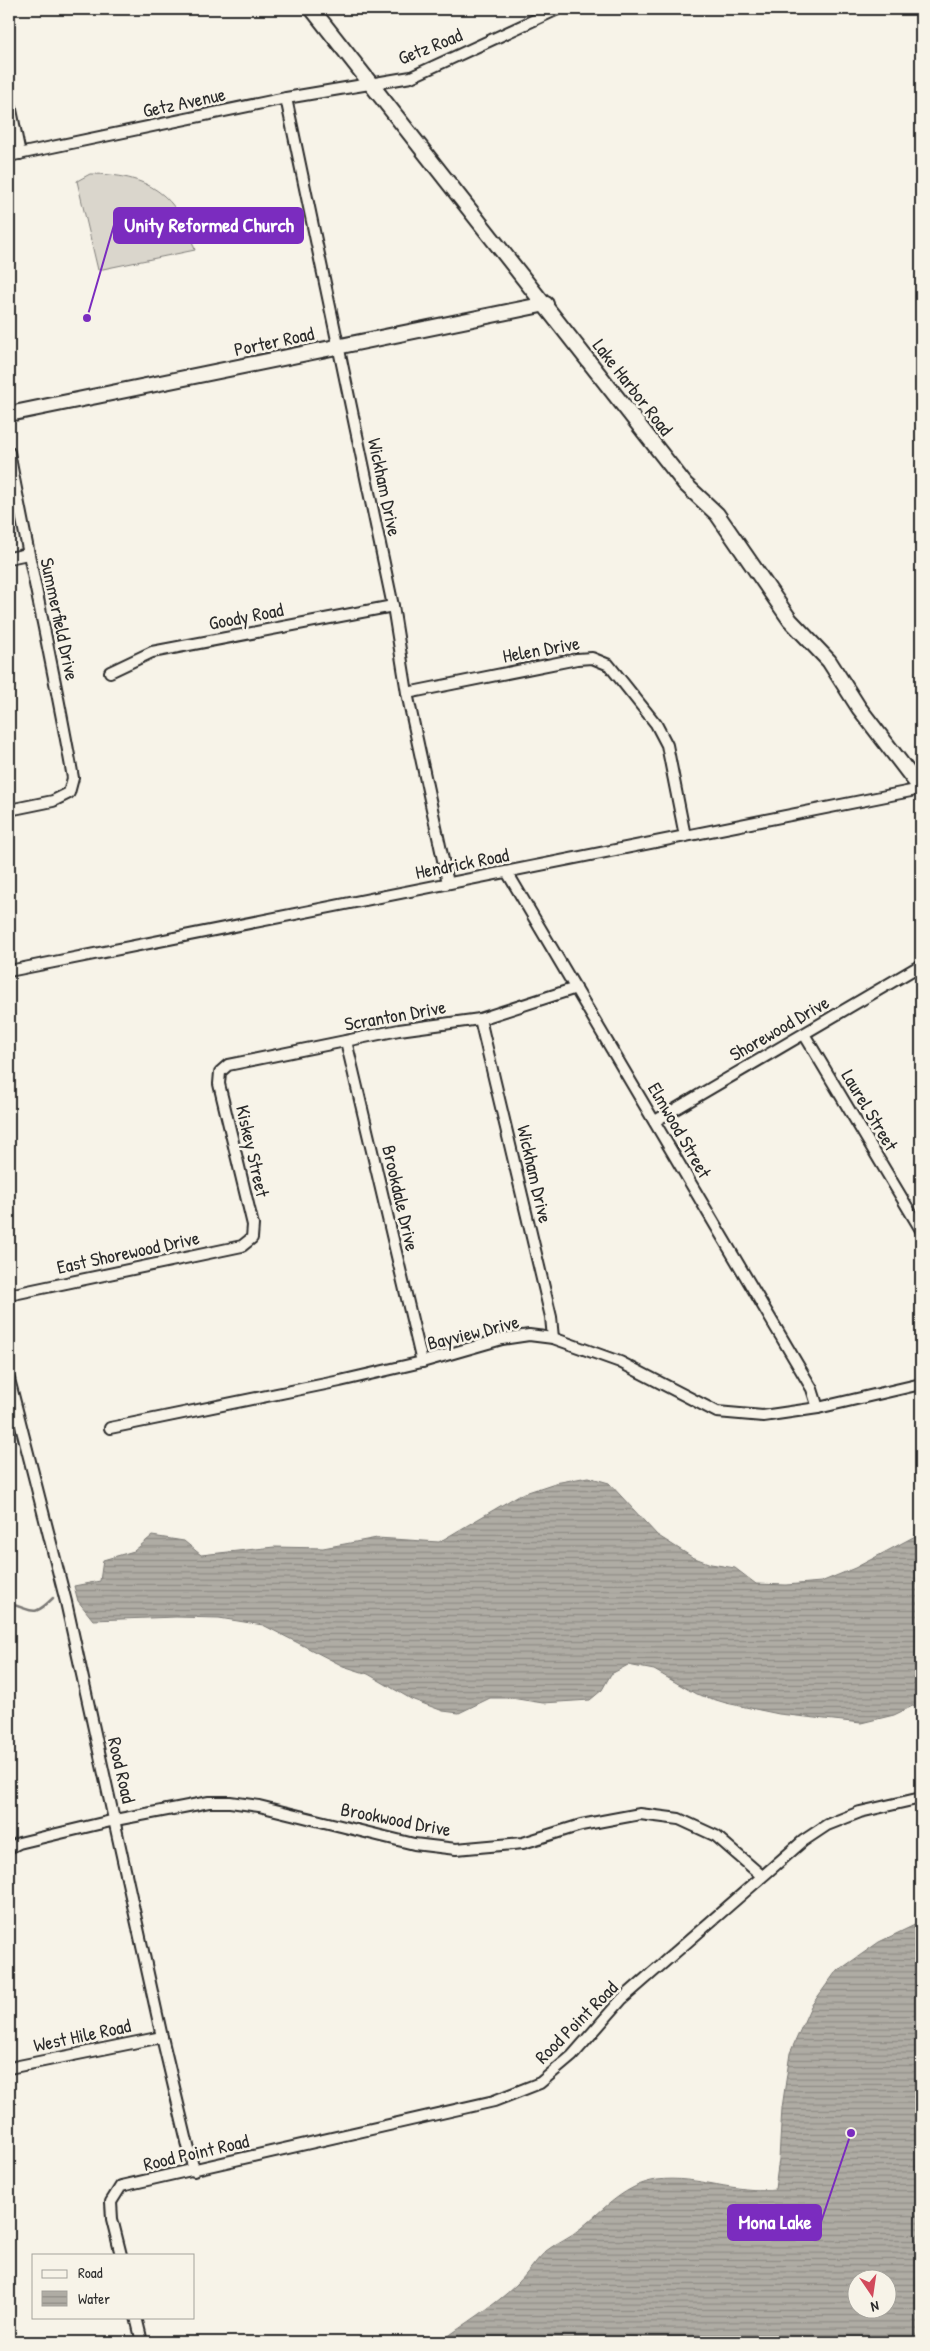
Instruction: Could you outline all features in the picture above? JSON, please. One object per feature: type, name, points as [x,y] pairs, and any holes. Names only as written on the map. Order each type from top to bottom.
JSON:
[{"type":"street","name":"Lake Harbor Road","points":[[312,9],[546,304],[685,484],[723,522],[790,620],[829,661],[859,708],[921,789]]},
{"type":"street","name":"Getz Road","points":[[369,83],[411,77],[558,9]]},
{"type":"street","name":"Getz Avenue","points":[[9,156],[286,98],[369,83]]},
{"type":"street","name":"Wickham Drive","points":[[286,98],[393,606],[407,693],[448,883]]},
{"type":"street","points":[[9,100],[20,154]]},
{"type":"street","name":"Porter Road","points":[[9,414],[546,304]]},
{"type":"street","name":"Summerfield Drive","points":[[9,452],[28,554],[58,692],[72,778],[69,793],[53,801],[9,810]]},
{"type":"street","points":[[9,558],[28,554]]},
{"type":"street","name":"Goody Road","points":[[110,672],[152,652],[393,606]]},
{"type":"street","name":"Helen Drive","points":[[407,693],[577,659],[592,658],[609,665],[656,724],[666,745],[685,836]]},
{"type":"street","name":"Hendrick Road","points":[[9,971],[921,789]]},
{"type":"street","name":"Elmwood Street","points":[[507,872],[812,1389],[818,1408]]},
{"type":"street","name":"Shorewood Drive","points":[[655,1121],[921,965]]},
{"type":"street","name":"Scranton Drive","points":[[220,1072],[228,1064],[399,1030],[480,1019],[576,988]]},
{"type":"street","name":"Wickham Drive","points":[[480,1019],[551,1317],[553,1338]]},
{"type":"street","name":"Laurel Street","points":[[804,1034],[921,1230]]},
{"type":"street","name":"Brookdale Drive","points":[[346,1041],[422,1362]]},
{"type":"street","name":"Kiskey Street","points":[[220,1072],[219,1084],[253,1226],[252,1238]]},
{"type":"street","name":"East Shorewood Drive","points":[[9,1295],[242,1246],[252,1238]]},
{"type":"street","name":"Bayview Drive","points":[[110,1428],[422,1362],[502,1339],[530,1335],[553,1338],[620,1362],[717,1412],[763,1416],[818,1408],[921,1384]]},
{"type":"street","name":"Rood Road","points":[[9,1379],[66,1602],[162,2036],[194,2171]]},
{"type":"street","name":"Rood Point Road","points":[[121,2254],[112,2218],[111,2202],[121,2186],[194,2171],[494,2101],[540,2082],[572,2056],[622,1999],[803,1841],[827,1825],[860,1812],[921,1798]]},
{"type":"street","name":"Brookwood Drive","points":[[9,1848],[19,1843],[115,1820],[194,1804],[230,1802],[301,1815],[331,1825],[414,1844],[456,1849],[524,1843],[581,1825],[640,1814],[679,1819],[716,1836],[762,1876]]},
{"type":"street","name":"West Hile Road","points":[[9,2068],[162,2036]]},
{"type":"street","points":[[136,2318],[142,2342]]},
{"type":"shaded area","points":[[90,174],[128,178],[144,183],[158,191],[170,201],[180,214],[195,250],[98,270],[77,181]]},
{"type":"water","points":[[588,1477],[609,1483],[657,1535],[692,1557],[711,1564],[735,1568],[756,1584],[786,1585],[821,1582],[855,1568],[921,1533],[921,1702],[894,1715],[861,1723],[779,1714],[726,1703],[696,1694],[654,1670],[628,1665],[611,1674],[602,1690],[590,1700],[543,1703],[511,1698],[490,1698],[459,1713],[443,1711],[411,1699],[368,1674],[343,1666],[263,1625],[219,1618],[176,1617],[93,1620],[78,1601],[74,1586],[100,1581],[103,1560],[134,1551],[152,1536],[184,1541],[201,1555],[274,1547],[323,1548],[377,1538],[439,1542],[519,1495],[555,1483]]},
{"type":"water","points":[[921,1922],[921,2342],[440,2342],[507,2293],[546,2251],[577,2231],[616,2198],[635,2187],[646,2182],[672,2179],[746,2189],[775,2189],[782,2108],[790,2053],[811,2006],[835,1973],[879,1942]]},
{"type":"waterway","points":[[9,1604],[36,1611],[53,1598]]},
{"type":"place","name":"Unity Reformed Church","points":[[87,318]]},
{"type":"place","name":"Mona Lake","points":[[851,2133]]}]
